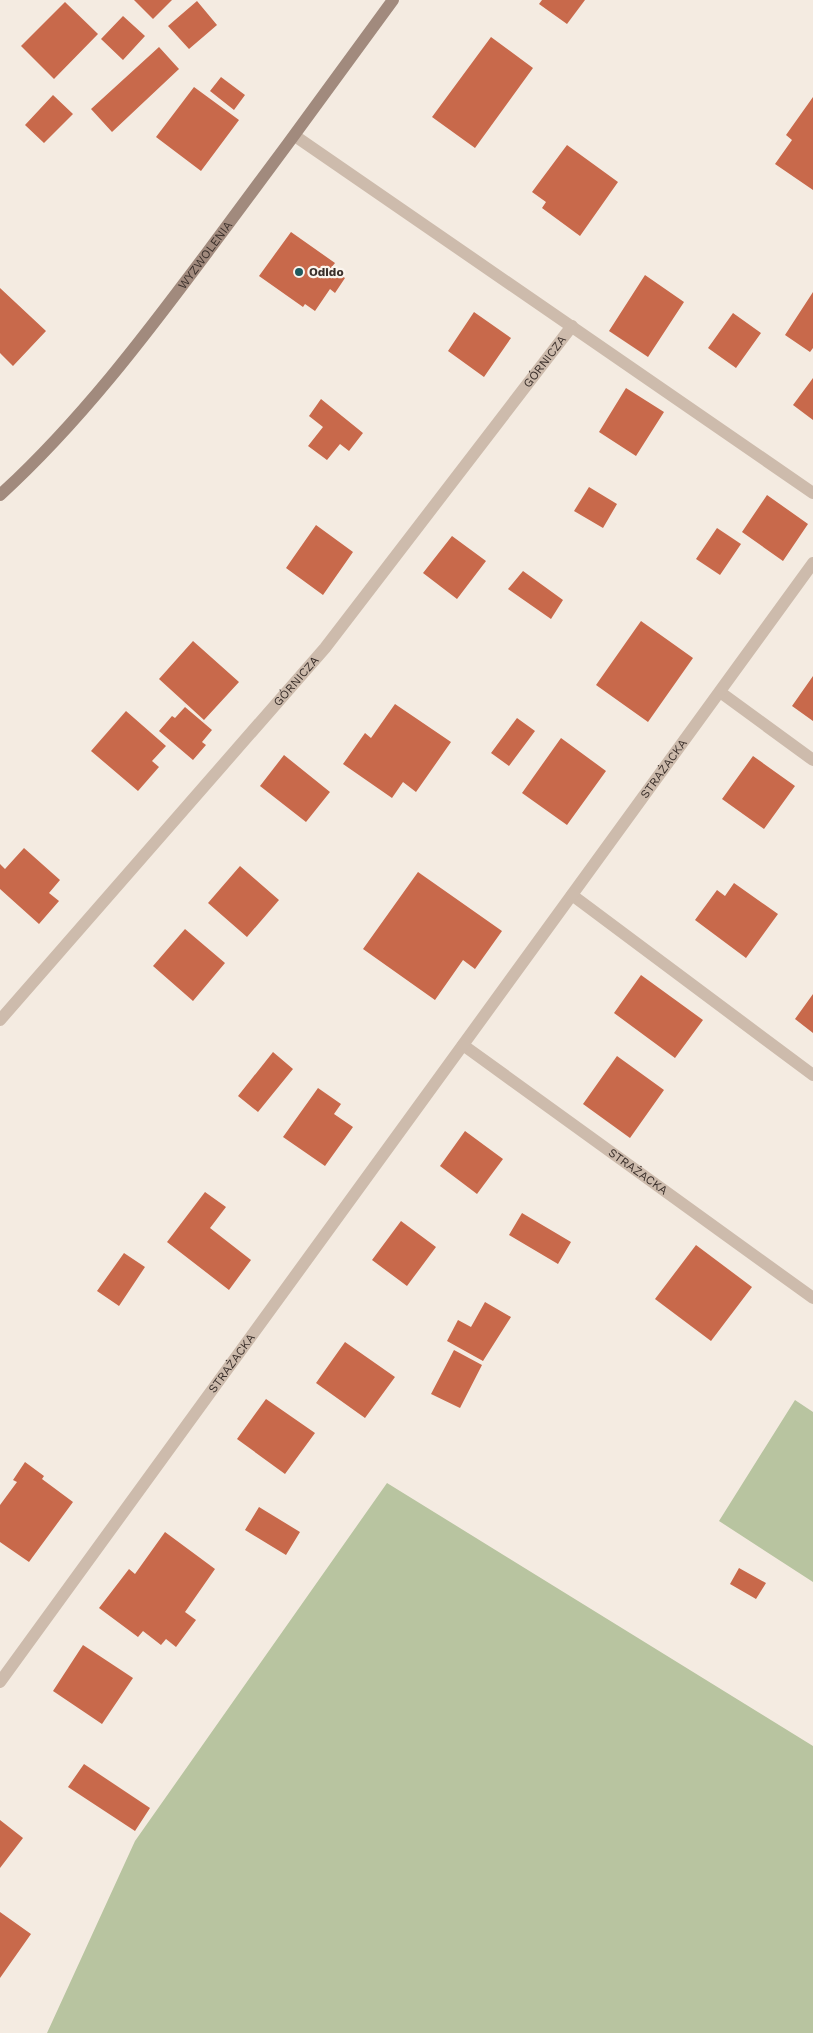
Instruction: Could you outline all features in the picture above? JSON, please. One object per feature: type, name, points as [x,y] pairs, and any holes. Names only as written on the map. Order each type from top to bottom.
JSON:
[{"type":"main road","name":"WYZWOLENIA","points":[[0,495],[27,471],[86,405],[151,326],[294,136],[393,0]]},
{"type":"street","name":"GÓRNICZA","points":[[294,136],[813,494]]},
{"type":"street","name":"GÓRNICZA","points":[[0,1020],[325,648],[572,326]]},
{"type":"street","name":"STRAŻACKA","points":[[0,1682],[813,563]]},
{"type":"street","points":[[720,692],[813,760]]},
{"type":"street","points":[[572,895],[813,1075]]},
{"type":"street","name":"STRAŻACKA","points":[[463,1045],[813,1298]]},
{"type":"green space","points":[[795,1400],[813,1412],[813,1582],[719,1521]]},
{"type":"green space","points":[[387,1483],[813,1746],[813,2033],[47,2033],[135,1841]]},
{"type":"building","points":[[134,0],[172,0],[153,19]]},
{"type":"building","points":[[542,0],[585,0],[567,24],[539,4]]},
{"type":"building","points":[[197,1],[217,25],[189,49],[168,26]]},
{"type":"building","points":[[65,2],[98,34],[54,79],[21,46]]},
{"type":"building","points":[[123,16],[145,36],[123,60],[101,39]]},
{"type":"building","points":[[491,37],[533,68],[475,148],[432,117]]},
{"type":"building","points":[[159,47],[179,69],[112,132],[91,109]]},
{"type":"building","points":[[221,77],[245,95],[234,110],[210,91]]},
{"type":"building","points":[[194,87],[239,120],[201,171],[156,137]]},
{"type":"building","points":[[53,95],[73,114],[44,143],[25,125]]},
{"type":"building","points":[[813,97],[813,190],[775,164],[792,140],[786,135]]},
{"type":"building","points":[[567,145],[618,182],[580,236],[542,208],[546,202],[532,192]]},
{"type":"building","name":"Odido","points":[[291,232],[335,263],[331,268],[345,278],[335,293],[330,289],[315,311],[305,304],[303,307],[259,276]]},
{"type":"building","points":[[645,275],[684,302],[648,357],[609,331]]},
{"type":"building","points":[[0,288],[46,331],[13,366],[0,353]]},
{"type":"building","points":[[813,292],[813,348],[810,352],[785,335]]},
{"type":"building","points":[[474,312],[511,338],[484,377],[448,351]]},
{"type":"building","points":[[733,313],[761,333],[736,368],[708,348]]},
{"type":"building","points":[[813,378],[813,420],[793,405]]},
{"type":"building","points":[[626,388],[664,412],[636,456],[599,432]]},
{"type":"building","points":[[321,399],[363,433],[349,451],[340,444],[327,460],[308,446],[323,427],[309,416]]},
{"type":"building","points":[[589,487],[617,504],[603,528],[574,511]]},
{"type":"building","points":[[767,495],[808,524],[783,561],[742,532]]},
{"type":"building","points":[[316,525],[353,552],[323,595],[286,568]]},
{"type":"building","points":[[717,528],[741,544],[720,575],[696,559]]},
{"type":"building","points":[[452,536],[486,561],[457,599],[423,573]]},
{"type":"building","points":[[523,571],[563,600],[551,619],[508,589]]},
{"type":"building","points":[[641,621],[693,658],[648,722],[596,685]]},
{"type":"building","points":[[193,641],[239,682],[204,720],[159,679]]},
{"type":"building","points":[[813,676],[813,721],[792,706]]},
{"type":"building","points":[[395,704],[451,742],[416,792],[403,782],[392,798],[343,764],[365,733],[371,738]]},
{"type":"building","points":[[185,707],[212,730],[202,742],[206,745],[193,760],[159,731],[172,716],[175,718]]},
{"type":"building","points":[[126,711],[166,746],[152,761],[159,767],[138,791],[91,751]]},
{"type":"building","points":[[517,718],[535,731],[509,766],[491,753]]},
{"type":"building","points":[[561,738],[606,771],[567,825],[522,793]]},
{"type":"building","points":[[284,755],[330,792],[306,822],[260,786]]},
{"type":"building","points":[[753,756],[795,786],[764,829],[722,799]]},
{"type":"building","points":[[24,848],[60,880],[49,893],[59,901],[39,924],[0,889],[0,864],[5,869]]},
{"type":"building","points":[[240,866],[279,900],[247,937],[208,903]]},
{"type":"building","points":[[418,872],[502,931],[475,969],[463,960],[435,1000],[363,949]]},
{"type":"building","points":[[734,883],[778,914],[746,958],[695,920],[717,890],[725,896]]},
{"type":"building","points":[[185,929],[225,963],[193,1001],[153,966]]},
{"type":"building","points":[[641,975],[703,1020],[675,1058],[614,1013]]},
{"type":"building","points":[[813,994],[813,1033],[795,1019]]},
{"type":"building","points":[[273,1052],[293,1069],[258,1112],[238,1096]]},
{"type":"building","points":[[617,1056],[664,1090],[630,1138],[583,1104]]},
{"type":"building","points":[[318,1088],[341,1104],[334,1114],[353,1127],[325,1166],[283,1137]]},
{"type":"building","points":[[465,1131],[503,1159],[477,1194],[440,1166]]},
{"type":"building","points":[[205,1192],[226,1207],[210,1228],[251,1260],[229,1290],[167,1242]]},
{"type":"building","points":[[522,1213],[571,1242],[558,1264],[509,1235]]},
{"type":"building","points":[[401,1221],[436,1247],[407,1286],[372,1260]]},
{"type":"building","points":[[696,1245],[752,1287],[711,1341],[655,1299]]},
{"type":"building","points":[[124,1253],[145,1267],[119,1306],[97,1291]]},
{"type":"building","points":[[485,1302],[511,1317],[483,1361],[447,1341],[458,1320],[471,1327]]},
{"type":"building","points":[[345,1342],[395,1377],[365,1418],[316,1383]]},
{"type":"building","points":[[454,1350],[482,1365],[460,1408],[431,1394]]},
{"type":"building","points":[[266,1399],[315,1433],[285,1474],[237,1439]]},
{"type":"building","points":[[25,1462],[44,1476],[42,1479],[73,1502],[29,1562],[0,1542],[0,1505],[17,1482],[13,1480]]},
{"type":"building","points":[[259,1507],[300,1532],[286,1555],[245,1530]]},
{"type":"building","points":[[165,1532],[215,1569],[185,1612],[196,1620],[176,1647],[166,1639],[161,1645],[143,1631],[138,1637],[99,1608],[129,1569],[135,1574]]},
{"type":"building","points":[[739,1568],[766,1583],[756,1599],[730,1584]]},
{"type":"building","points":[[83,1645],[133,1678],[102,1724],[53,1691]]},
{"type":"building","points":[[84,1764],[150,1808],[135,1831],[68,1787]]},
{"type":"building","points":[[0,1820],[23,1838],[0,1868]]},
{"type":"building","points":[[0,1912],[31,1934],[0,1978]]},
{"type":"place","name":"Odido","points":[[299,272]]}]
